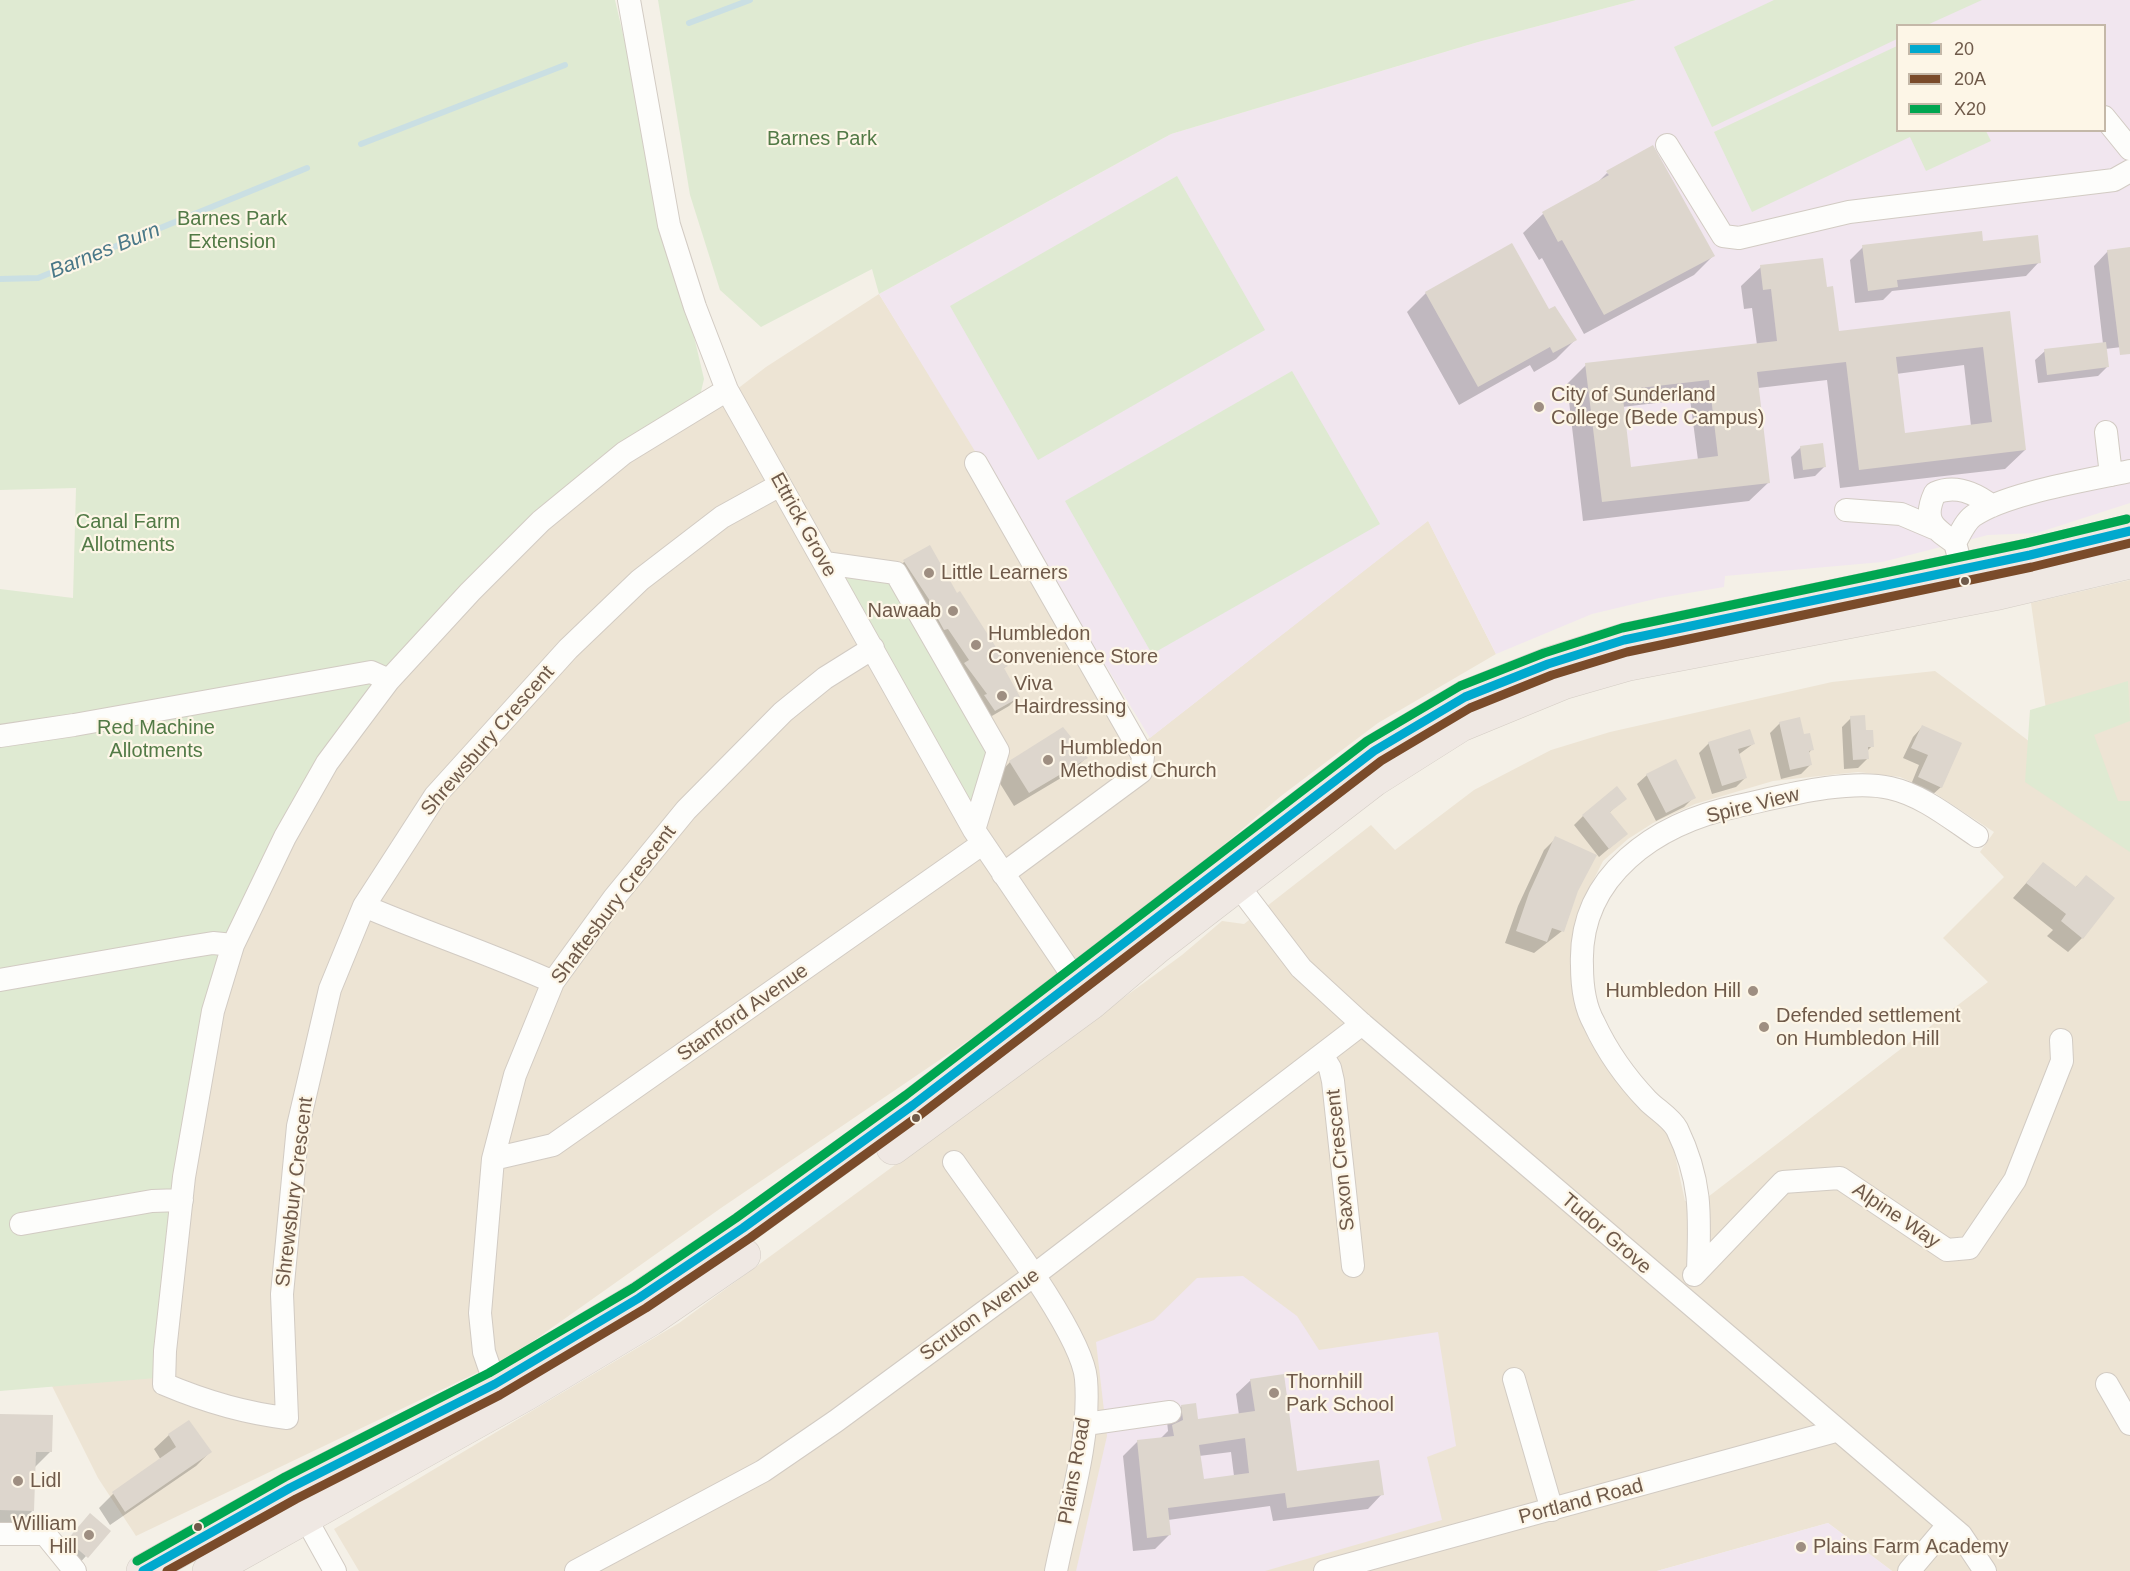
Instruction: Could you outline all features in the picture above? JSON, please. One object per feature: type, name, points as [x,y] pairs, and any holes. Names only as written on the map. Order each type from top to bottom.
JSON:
[{"type":"highway","points":[[143,1571],[290,1488],[495,1384],[639,1298],[1084,992],[1157,947],[1231,875],[1374,751],[1465,697],[1548,664],[1624,640],[1958,556],[2130,531]]},
{"type":"highway","points":[[1231,875],[1461,725],[1563,683],[1639,661],[2083,574],[2130,562]]},
{"type":"highway","points":[[209,1571],[526,1394],[651,1319],[757,1247],[1084,992]]},
{"type":"highway","points":[[290,1488],[304,1516]]},
{"type":"street","name":"Ettrick Grove","points":[[629,0],[669,225],[694,307],[727,390],[978,837],[1084,992]]},
{"type":"street","points":[[2106,119],[2130,148]]},
{"type":"street","points":[[1667,145],[1723,236],[1739,238],[1849,212],[2114,180],[2130,171]]},
{"type":"street","points":[[21,1224],[152,1201],[182,1200],[213,1011],[233,945],[263,877],[327,764],[389,680],[470,592],[542,521],[624,453],[727,390]]},
{"type":"street","points":[[1958,556],[1971,517],[1992,506],[2121,473],[2106,432]]},
{"type":"street","points":[[976,463],[1143,756],[1141,772],[1003,874]]},
{"type":"street","name":"Shrewsbury Crescent","points":[[182,1200],[165,1351],[164,1384],[221,1405],[255,1414],[287,1418],[282,1294],[298,1126],[330,989],[364,906],[435,796],[568,649],[649,573],[722,517],[780,484]]},
{"type":"street","points":[[1992,506],[1980,497],[1958,489],[1944,489],[1935,493],[1930,504],[1929,515],[1934,528],[1958,556],[1965,580],[1974,581],[2056,568],[2083,574]]},
{"type":"street","points":[[1846,510],[1901,514],[1934,528]]},
{"type":"street","points":[[825,563],[896,573],[998,751],[978,837]]},
{"type":"street","name":"Shaftesbury Crescent","points":[[495,1384],[484,1352],[480,1313],[493,1159],[515,1075],[553,982],[614,898],[686,810],[783,712],[825,678],[873,648]]},
{"type":"street","points":[[0,736],[371,672],[389,680]]},
{"type":"street","name":"Spire View","points":[[1698,1270],[1700,1202],[1690,1158],[1676,1126],[1648,1101],[1617,1063],[1592,1021],[1582,981],[1581,940],[1594,902],[1612,871],[1639,848],[1665,832],[1723,809],[1839,786],[1890,788],[1928,803],[1977,836]]},
{"type":"street","name":"Stamford Avenue","points":[[493,1159],[553,1145],[978,837]]},
{"type":"street","name":"Tudor Grove","points":[[1231,875],[1301,968],[1362,1024],[1836,1431],[1961,1535],[1985,1571]]},
{"type":"street","points":[[364,906],[414,928],[461,942],[553,982]]},
{"type":"street","points":[[0,980],[213,943],[233,945]]},
{"type":"street","name":"Scruton Avenue","points":[[576,1571],[763,1471],[836,1422],[1033,1276],[1362,1024]]},
{"type":"street","name":"Alpine Way","points":[[1676,1293],[1783,1182],[1840,1178],[1947,1250],[1969,1248],[2015,1180],[2062,1060],[2061,1040]]},
{"type":"street","name":"Saxon Crescent","points":[[1322,1055],[1330,1068],[1333,1081],[1353,1266]]},
{"type":"street","name":"Plains Road","points":[[954,1162],[1071,1335],[1086,1376],[1086,1424],[1056,1571]]},
{"type":"street","points":[[1514,1378],[1552,1510]]},
{"type":"street","points":[[2107,1384],[2130,1424]]},
{"type":"street","points":[[1086,1424],[1170,1412]]},
{"type":"street","name":"Portland Road","points":[[1325,1571],[1836,1431]]},
{"type":"street","points":[[304,1516],[334,1571]]},
{"type":"street","points":[[1909,1571],[1948,1525]]},
{"type":"street","points":[[0,1534],[45,1534],[75,1571]]},
{"type":"shaded area","name":"City of Sunderland College (Bede Campus)","points":[[1636,0],[2130,0],[2130,503],[2037,533],[1988,535],[1882,562],[1725,576],[1724,587],[1659,598],[1592,614],[1496,654],[1428,521],[1150,738],[879,294],[1171,134],[1478,42]]},
{"type":"shaded area","points":[[879,294],[977,451],[966,458],[1134,750],[1428,520],[1496,654],[1378,723],[1281,796],[1096,954],[721,1208],[512,1356],[136,1536],[98,1478],[52,1386],[206,1070],[239,950],[302,816],[357,734],[475,593],[597,485],[647,447],[711,409],[766,367]]},
{"type":"shaded area","points":[[2130,580],[2130,1571],[1892,1571],[1828,1523],[1657,1571],[359,1571],[334,1529],[679,1323],[1182,955],[1222,921],[1244,924],[1371,825],[1395,850],[1474,790],[1551,750],[1610,732],[1832,682],[1935,671],[2053,759],[2031,603]],"holes":[[[1858,772],[1900,777],[1930,790],[1994,832],[1980,852],[2004,877],[1943,938],[1988,982],[1704,1200],[1685,1201],[1672,1141],[1657,1120],[1624,1091],[1608,1070],[1588,1038],[1576,1005],[1576,931],[1589,889],[1603,861],[1628,839],[1653,823],[1695,804],[1773,781]]]},
{"type":"shaded area","name":"Thornhill Park School","points":[[1243,1276],[1297,1316],[1319,1350],[1438,1332],[1456,1446],[1427,1457],[1442,1520],[1265,1571],[1076,1571],[1107,1436],[1096,1342],[1154,1320],[1197,1278]]},
{"type":"shaded area","name":"Plains Farm Academy","points":[[1828,1523],[1892,1571],[1657,1571]]},
{"type":"green space","points":[[0,0],[615,0],[704,379],[698,404],[603,455],[550,507],[403,661],[235,928],[156,1378],[0,1391],[0,589],[73,598],[76,488],[0,490]]},
{"type":"green space","name":"Barnes Park","points":[[658,0],[1636,0],[1478,42],[1171,134],[879,294],[872,269],[761,327],[720,290],[690,195]]},
{"type":"green space","points":[[1774,0],[1982,0],[1929,24],[1896,24],[1896,39],[1712,127],[1674,47]]},
{"type":"green space","points":[[1896,46],[1896,132],[1986,132],[1991,141],[1926,171],[1910,137],[1752,212],[1714,132]]},
{"type":"green space","points":[[1177,176],[1265,330],[1038,460],[950,306]]},
{"type":"green space","points":[[1292,371],[1380,524],[1152,654],[1065,501]]},
{"type":"green space","points":[[825,563],[896,573],[998,751],[974,830]]},
{"type":"green space","points":[[2128,681],[2130,721],[2094,735],[2118,801],[2130,801],[2130,852],[2025,782],[2030,710]]},
{"type":"building","points":[[1653,145],[1715,256],[1604,315],[1562,240],[1558,242],[1542,212],[1609,175],[1606,171]]},
{"type":"building","points":[[1982,231],[1983,241],[2038,235],[2041,263],[1897,280],[1898,287],[1868,291],[1862,245]]},
{"type":"building","points":[[1512,243],[1549,309],[1555,306],[1577,340],[1553,353],[1550,347],[1478,387],[1425,292]]},
{"type":"building","points":[[2130,247],[2130,354],[2120,355],[2107,250]]},
{"type":"building","points":[[1823,258],[1827,287],[1833,286],[1839,331],[2010,311],[2026,450],[1859,470],[1846,362],[1757,372],[1770,483],[1602,502],[1585,363],[1777,341],[1771,289],[1763,290],[1760,265]],"holes":[[[1983,347],[1992,422],[1905,433],[1896,357]],[[1709,380],[1718,456],[1631,467],[1622,390]]]},
{"type":"building","points":[[2106,342],[2109,367],[2047,375],[2044,349]]},
{"type":"building","points":[[1823,443],[1826,467],[1803,470],[1800,446]]},
{"type":"building","points":[[930,545],[957,593],[960,591],[1008,666],[1004,668],[1020,697],[995,711],[984,695],[987,694],[964,663],[969,660],[948,629],[944,630],[932,608],[934,607],[903,560]]},
{"type":"building","points":[[1865,715],[1866,730],[1873,730],[1874,747],[1868,747],[1869,759],[1853,760],[1850,716]]},
{"type":"building","points":[[1800,717],[1804,734],[1810,733],[1814,750],[1809,751],[1812,765],[1790,770],[1779,722]]},
{"type":"building","points":[[1922,725],[1962,743],[1942,788],[1918,777],[1928,755],[1911,748]]},
{"type":"building","name":"Humbledon Methodist Church","points":[[1063,727],[1088,758],[1029,793],[1009,761]]},
{"type":"building","points":[[1750,729],[1755,744],[1738,749],[1747,778],[1722,786],[1708,742]]},
{"type":"building","points":[[1676,759],[1696,798],[1666,813],[1646,774]]},
{"type":"building","points":[[1617,786],[1627,799],[1610,812],[1628,834],[1609,849],[1582,815]]},
{"type":"building","points":[[1555,836],[1597,855],[1578,891],[1564,932],[1552,928],[1547,942],[1516,931],[1529,893]]},
{"type":"building","points":[[2043,862],[2076,887],[2086,875],[2115,898],[2083,939],[2061,921],[2066,914],[2026,883]]},
{"type":"building","points":[[1284,1374],[1297,1471],[1379,1460],[1384,1495],[1287,1508],[1285,1493],[1168,1508],[1171,1535],[1147,1538],[1137,1440],[1174,1436],[1172,1425],[1183,1420],[1181,1405],[1196,1403],[1198,1419],[1255,1411],[1250,1379]],"holes":[[[1245,1438],[1249,1473],[1204,1479],[1199,1445]]]},
{"type":"building","name":"Lidl","points":[[0,1414],[53,1415],[52,1452],[36,1452],[34,1511],[0,1510]]},
{"type":"building","points":[[189,1420],[212,1452],[125,1512],[112,1492],[176,1447],[168,1434]]},
{"type":"building","name":"William Hill","points":[[90,1513],[111,1531],[88,1558],[67,1540]]},
{"type":"waterway","name":"Barnes Burn","points":[[689,23],[750,0]]},
{"type":"waterway","points":[[361,144],[565,65]]},
{"type":"waterway","name":"Barnes Burn","points":[[0,279],[38,278],[307,168]]},
{"type":"transit line","name":"X20","points":[[137,1561],[285,1477],[489,1373],[633,1288],[736,1218],[906,1095],[1367,741],[1460,686],[1544,653],[1622,628],[2027,543],[2127,519]]},
{"type":"transit line","name":"20","points":[[143,1571],[290,1488],[495,1384],[639,1298],[743,1228],[913,1105],[1374,751],[1465,697],[1548,664],[1624,640],[2030,555],[2130,531]]},
{"type":"transit line","name":"20A","points":[[167,1571],[296,1499],[500,1395],[646,1308],[750,1238],[920,1115],[1381,761],[1470,708],[1552,675],[1627,652],[2032,567],[2130,543]]},
{"type":"place","name":"City of Sunderland College (Bede Campus)","points":[[1539,407]]},
{"type":"place","name":"Little Learners","points":[[929,573]]},
{"type":"place","name":"Nawaab","points":[[953,611]]},
{"type":"place","name":"Humbledon Convenience Store","points":[[976,645]]},
{"type":"place","name":"Viva Hairdressing","points":[[1002,696]]},
{"type":"place","name":"Humbledon Methodist Church","points":[[1048,760]]},
{"type":"place","name":"Humbledon Hill","points":[[1753,991]]},
{"type":"place","name":"Defended settlement on Humbledon Hill","points":[[1764,1027]]},
{"type":"place","name":"Thornhill Park School","points":[[1274,1393]]},
{"type":"place","name":"Lidl","points":[[18,1481]]},
{"type":"place","name":"William Hill","points":[[89,1535]]},
{"type":"place","name":"Plains Farm Academy","points":[[1801,1547]]},
{"type":"park label","name":"Barnes Park Extension","points":[[232,230]]},
{"type":"park label","name":"Canal Farm Allotments","points":[[128,534]]},
{"type":"park label","name":"Red Machine Allotments","points":[[156,740]]}]
